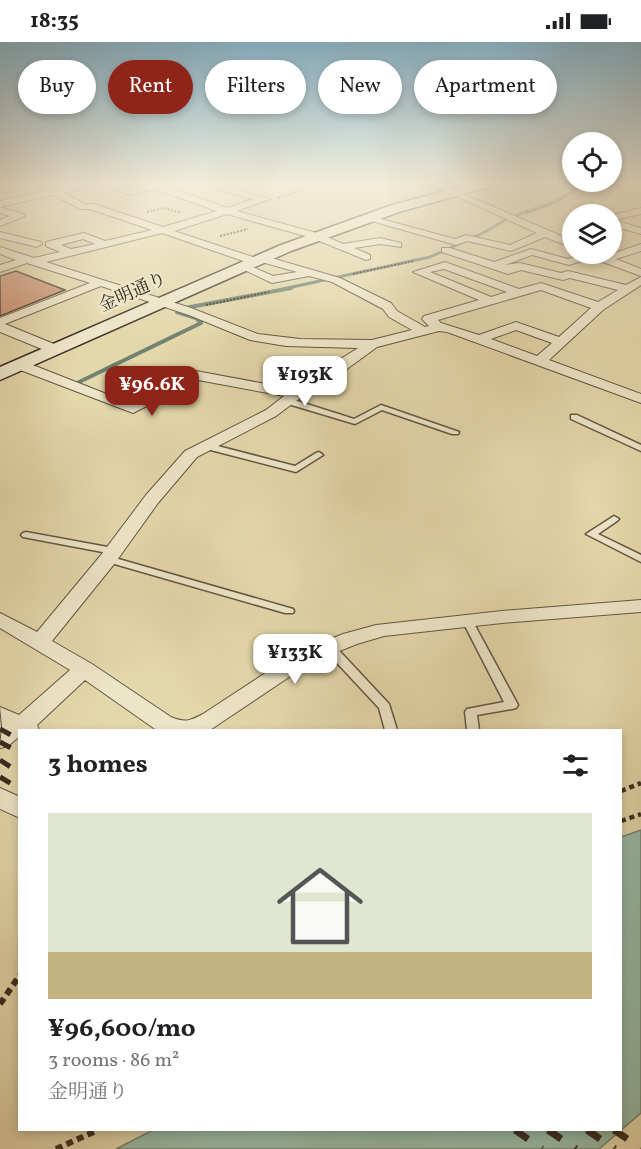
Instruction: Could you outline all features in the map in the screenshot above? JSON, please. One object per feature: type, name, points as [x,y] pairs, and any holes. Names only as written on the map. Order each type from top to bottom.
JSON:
[{"type":"street","points":[[0,235],[37,244]]},
{"type":"street","points":[[0,269],[144,235]]},
{"type":"street","points":[[177,235],[252,262],[336,280],[387,306],[393,314],[423,331]]},
{"type":"street","points":[[311,235],[366,257]]},
{"type":"street","name":"金明通り","points":[[0,374],[252,262],[320,235]]},
{"type":"street","points":[[428,235],[456,242],[466,238],[511,248],[541,235]]},
{"type":"street","points":[[72,253],[50,244],[84,236],[105,244]]},
{"type":"street","points":[[341,247],[380,241],[397,245]]},
{"type":"street","points":[[622,254],[641,248]]},
{"type":"street","points":[[0,250],[182,309],[218,326],[259,339],[302,343],[372,344],[439,327]]},
{"type":"street","points":[[446,250],[512,272],[520,266],[563,277],[568,274],[625,288]]},
{"type":"street","points":[[494,266],[531,252],[562,260]]},
{"type":"street","points":[[252,262],[272,280],[307,273]]},
{"type":"street","points":[[618,264],[641,273]]},
{"type":"street","points":[[491,301],[419,272],[445,265],[520,293]]},
{"type":"street","points":[[540,361],[599,307],[625,288],[641,280]]},
{"type":"street","points":[[0,322],[102,282]]},
{"type":"street","points":[[599,307],[541,286],[428,319],[439,327],[479,339],[641,399]]},
{"type":"street","points":[[479,339],[516,326],[561,342]]},
{"type":"street","points":[[0,327],[54,349]]},
{"type":"street","points":[[40,642],[152,499],[191,454],[272,413],[372,344]]},
{"type":"street","points":[[20,364],[70,386],[133,409],[196,375],[291,398]]},
{"type":"street","points":[[194,729],[211,720],[285,668],[329,647],[382,630],[467,620],[641,606]]},
{"type":"street","points":[[0,620],[84,669],[163,723],[178,729]]},
{"type":"street","points":[[0,740],[84,669]]},
{"type":"street","points":[[0,796],[18,808]]},
{"type":"lane","points":[[291,398],[355,422],[381,407],[455,432]]},
{"type":"lane","points":[[574,417],[641,448]]},
{"type":"lane","points":[[206,446],[296,469],[319,455]]},
{"type":"lane","points":[[614,519],[591,534],[641,559]]},
{"type":"lane","points":[[26,535],[110,555],[290,611]]},
{"type":"lane","points":[[467,620],[512,705],[471,712],[473,729]]},
{"type":"lane","points":[[329,647],[385,707],[392,729]]},
{"type":"path","points":[[213,238],[226,235]]},
{"type":"path","points":[[328,280],[414,261]]},
{"type":"path","points":[[182,309],[272,291]]},
{"type":"path","points":[[622,791],[641,783]]},
{"type":"path","points":[[622,821],[641,814]]},
{"type":"path","points":[[0,1004],[18,978]]},
{"type":"path","points":[[56,1149],[96,1131]]},
{"type":"shaded area","points":[[641,830],[641,1113],[622,1129],[622,837]]},
{"type":"shaded area","points":[[151,1131],[620,1131],[599,1149],[116,1149]]},
{"type":"building","points":[[16,271],[65,290],[0,316],[0,276]]},
{"type":"waterway","points":[[283,289],[430,257],[479,235]]},
{"type":"waterway","points":[[75,384],[201,323],[196,318],[177,312],[185,308],[291,288]]},
{"type":"railway","points":[[0,729],[18,739]]},
{"type":"railway","points":[[0,742],[18,752]]},
{"type":"railway","points":[[0,760],[18,772]]},
{"type":"railway","points":[[0,777],[18,788]]},
{"type":"railway","points":[[516,1131],[542,1149]]},
{"type":"railway","points":[[549,1131],[576,1149]]},
{"type":"railway","points":[[588,1131],[615,1149]]},
{"type":"railway","points":[[616,1131],[641,1148]]}]
